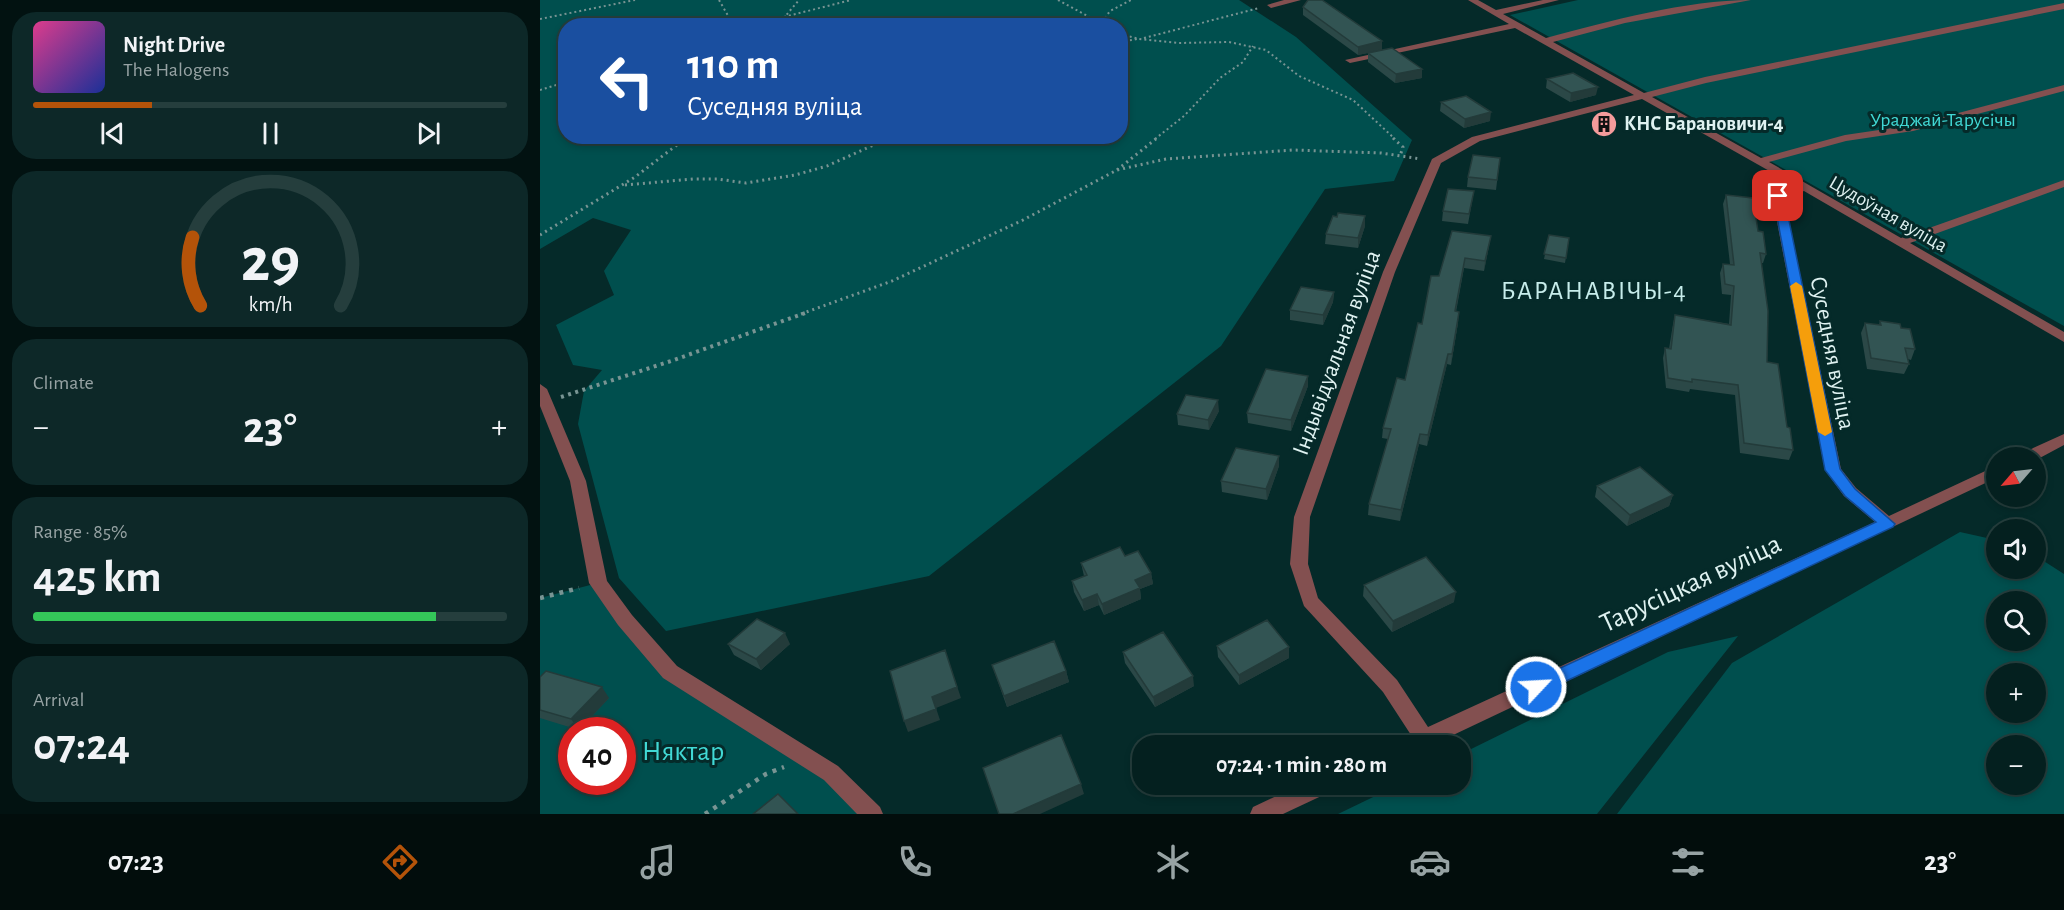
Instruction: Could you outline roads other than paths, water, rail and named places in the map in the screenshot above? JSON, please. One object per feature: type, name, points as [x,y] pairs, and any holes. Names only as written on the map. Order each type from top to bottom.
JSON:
[{"type":"street","points":[[1271,5],[1297,0]]},
{"type":"street","name":"Цудоўная вуліца","points":[[1472,0],[1805,187],[2064,338]]},
{"type":"street","points":[[1495,13],[1555,0]]},
{"type":"street","points":[[1544,41],[1625,20],[1747,0]]},
{"type":"street","points":[[1642,97],[1705,80],[2064,6]]},
{"type":"street","points":[[1350,60],[1516,26]]},
{"type":"street","points":[[1759,162],[1845,138],[1913,128],[2064,88]]},
{"type":"street","name":"Індывідуальная вуліца","points":[[1413,735],[1390,686],[1310,601],[1299,564],[1302,517],[1389,272],[1436,162],[1476,139],[1642,97]]},
{"type":"street","points":[[1901,242],[2064,183]]},
{"type":"street","name":"Суседняя вуліца","points":[[1805,187],[1778,196],[1833,470],[1850,492],[1888,524]]},
{"type":"street","points":[[543,396],[578,481],[598,583],[625,620],[670,672],[831,773],[872,814]]},
{"type":"street","points":[[2046,448],[2064,439]]},
{"type":"street","name":"Тарусіцкая вуліца","points":[[1431,735],[1986,477]]},
{"type":"street","points":[[1261,814],[1302,795]]},
{"type":"place","name":"КНС Барановичи-4","points":[[1604,124]]},
{"type":"district","name":"БАРАНАВІЧЫ-4","points":[[1594,291]]},
{"type":"park label","name":"Ураджай-Тарусічы","points":[[1943,120]]},
{"type":"park label","name":"Няктар","points":[[683,752]]}]
